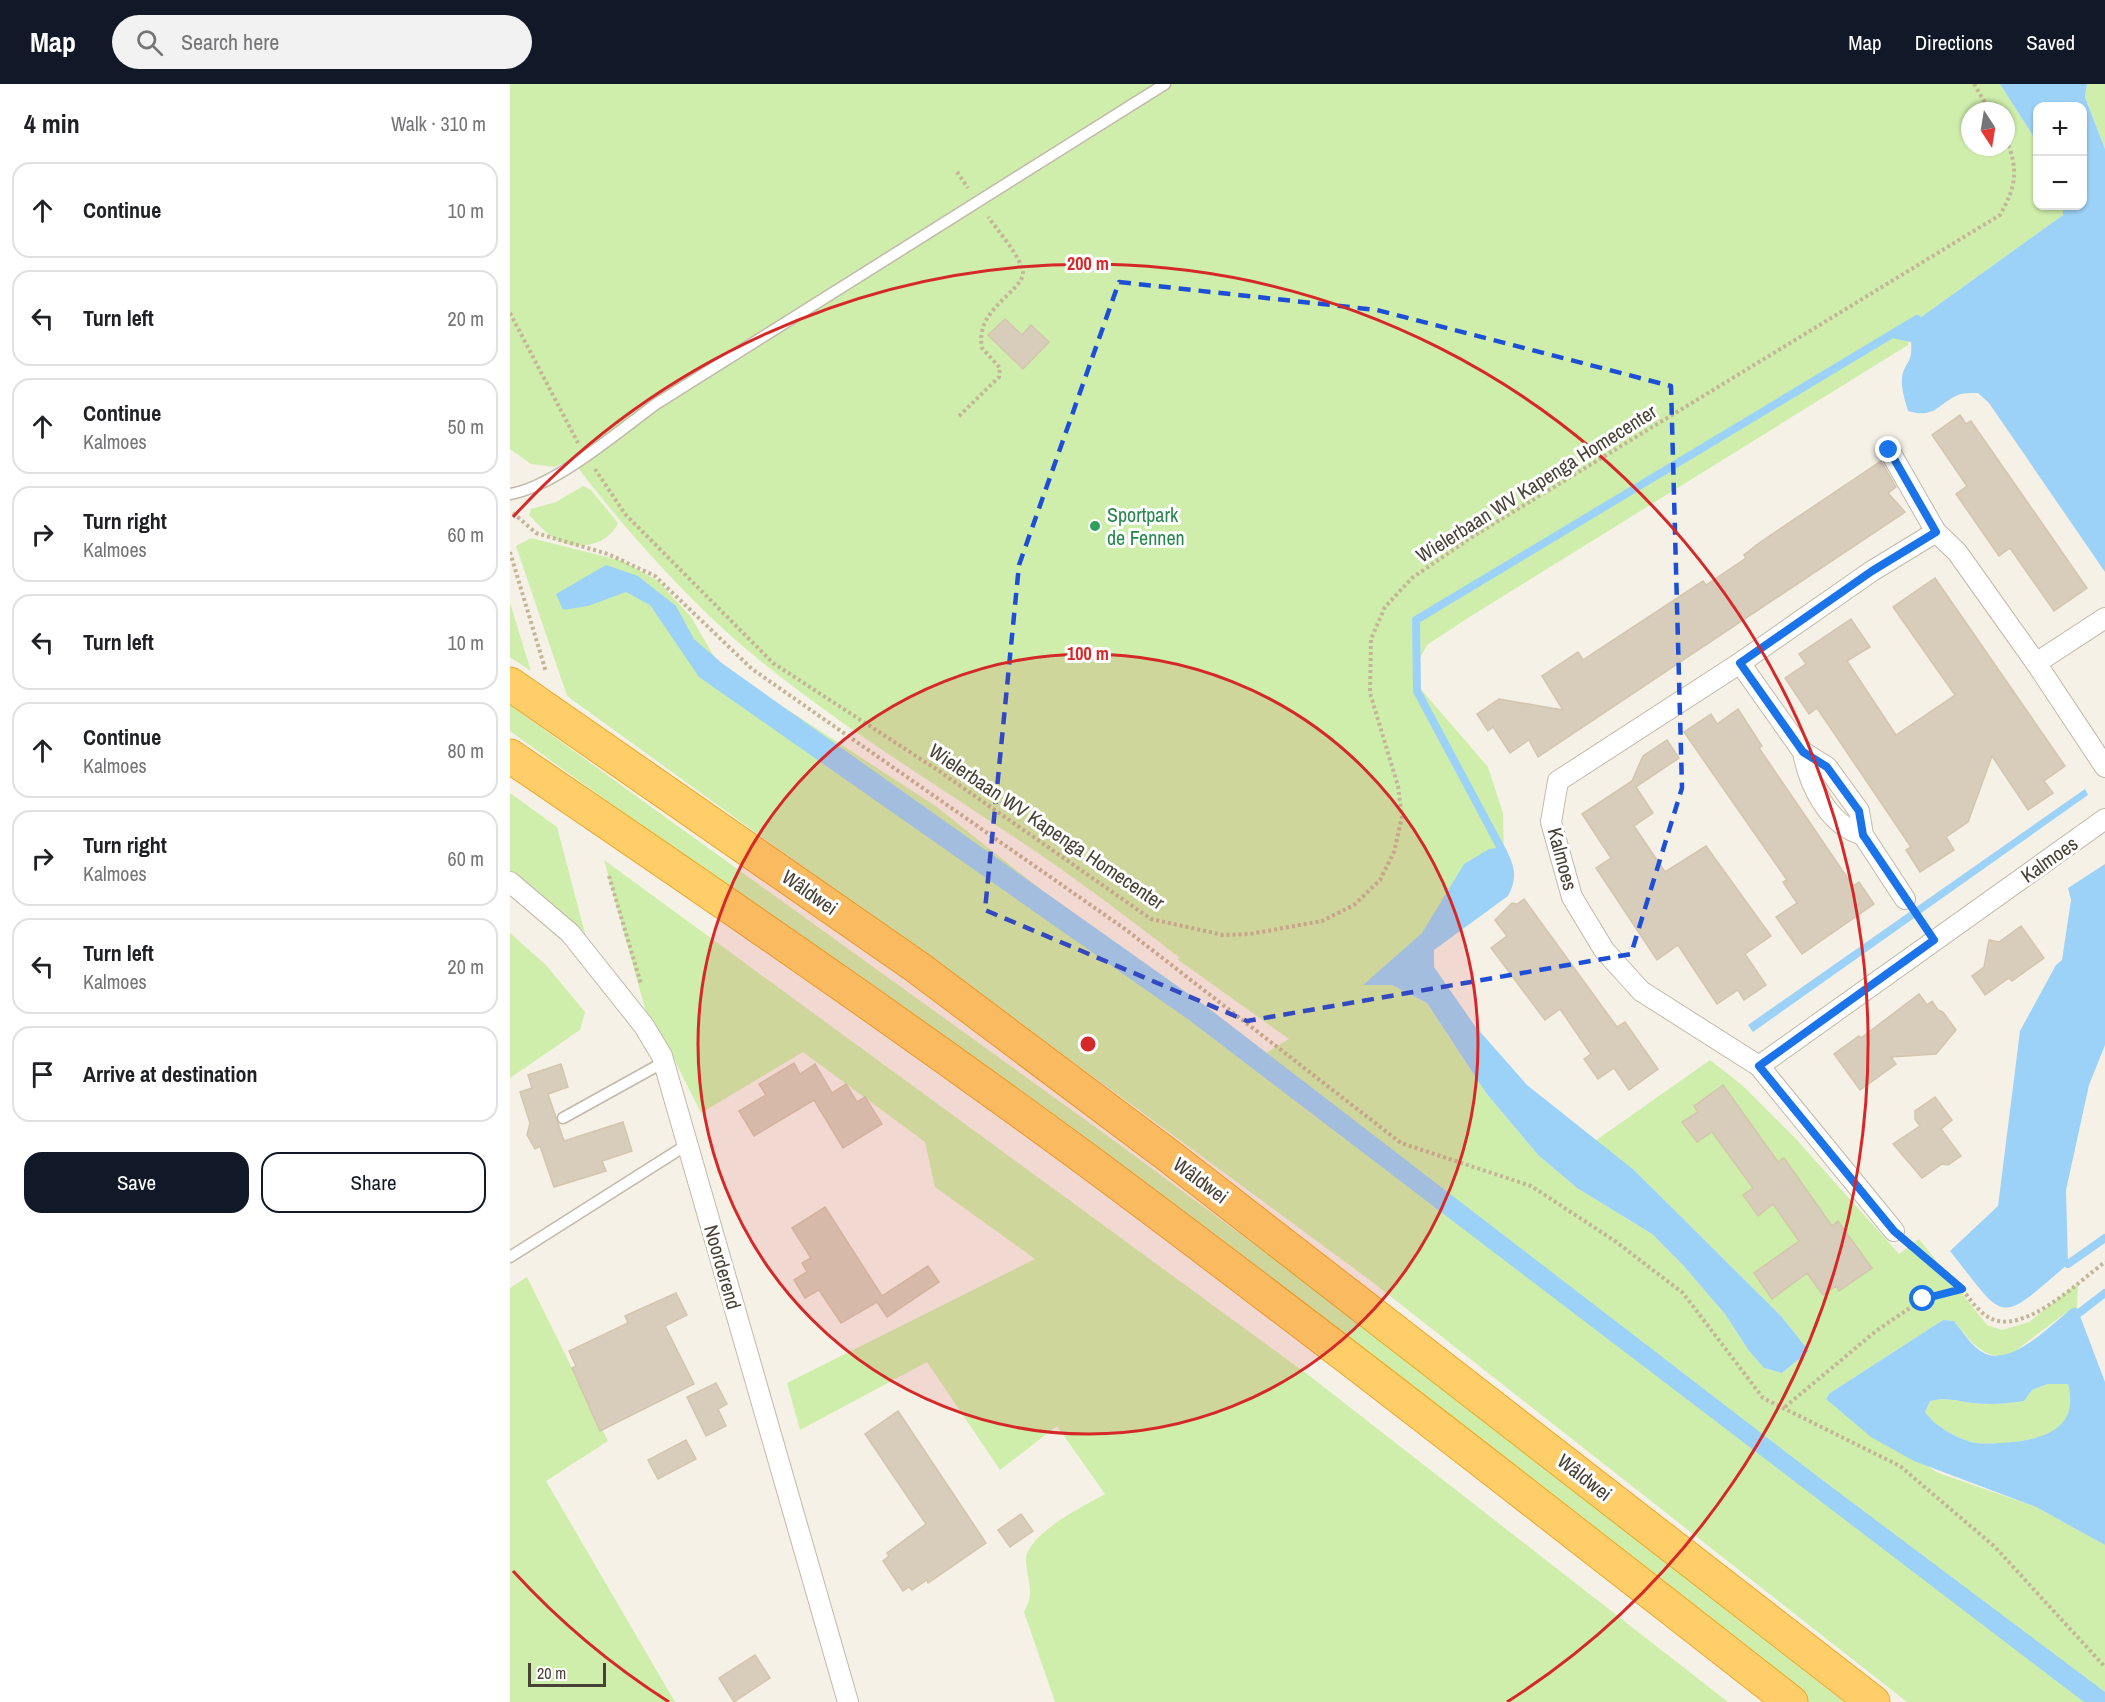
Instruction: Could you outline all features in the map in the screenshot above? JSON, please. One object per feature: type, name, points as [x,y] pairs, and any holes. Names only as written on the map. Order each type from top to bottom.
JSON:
[{"type":"highway","name":"Wâldwei","points":[[510,684],[917,967],[1170,1156],[1873,1702]]},
{"type":"highway","points":[[510,756],[844,987],[1084,1158],[1352,1359],[1791,1702]]},
{"type":"street","points":[[1889,450],[1936,532],[1958,552],[2105,767]]},
{"type":"street","name":"Kalmoes","points":[[1894,1231],[1759,1066],[1641,992],[1604,950],[1572,897],[1551,822],[1558,781],[1740,663],[1872,571],[1936,532]]},
{"type":"street","points":[[2036,663],[2105,618]]},
{"type":"street","points":[[1740,663],[1803,752],[1827,767],[1859,811],[1863,835],[1905,899]]},
{"type":"street","name":"Kalmoes","points":[[1759,1066],[2105,819]]},
{"type":"street","name":"Noorderend","points":[[510,882],[570,933],[644,1026],[664,1062],[848,1702]]},
{"type":"lane","points":[[510,494],[537,485],[586,455],[656,404],[1165,84]]},
{"type":"lane","points":[[563,1118],[664,1062]]},
{"type":"lane","points":[[510,1257],[688,1144]]},
{"type":"path","points":[[1974,84],[1985,102]]},
{"type":"path","name":"Wielerbaan WV Kapenga Homecenter","points":[[510,313],[576,440],[626,514],[773,663],[939,771],[1151,919],[1223,935],[1250,934],[1322,921],[1354,905],[1380,880],[1394,852],[1402,817],[1398,786],[1370,693],[1371,639],[1385,607],[1412,578],[1472,537],[2000,214],[2014,191],[2014,173],[2010,156]]},
{"type":"path","points":[[957,172],[1020,263],[1023,273],[1018,284],[990,314],[983,330],[982,348],[1000,368],[999,378],[959,416]]},
{"type":"path","points":[[510,510],[536,533],[608,554],[655,576],[752,669],[1125,929],[1401,1143],[1531,1186],[1615,1240],[1683,1293],[1763,1398],[1900,1466],[1995,1547],[2105,1667]]},
{"type":"path","points":[[510,552],[548,680]]},
{"type":"path","points":[[609,876],[643,991],[644,1026]]},
{"type":"path","points":[[1894,1231],[1962,1289],[1988,1317],[2014,1323],[2034,1315],[2105,1262]]},
{"type":"path","points":[[1785,1407],[1876,1331],[1923,1299],[1962,1289]]},
{"type":"highlighted area","points":[[1119,282],[1377,310],[1671,386],[1682,788],[1631,954],[1247,1021],[985,910],[1019,565]]},
{"type":"green space","name":"Sportpark de Fennen","points":[[510,84],[2000,84],[2011,102],[1961,102],[1961,156],[2015,156],[2015,108],[2033,136],[2033,210],[2063,210],[2063,215],[1903,330],[1910,336],[1908,345],[1427,645],[1418,662],[1419,687],[1488,767],[1503,813],[1504,854],[1377,984],[1392,985],[1427,1003],[1486,1093],[1538,1155],[1577,1188],[1652,1234],[1682,1264],[1725,1314],[1749,1351],[1764,1368],[1782,1373],[1809,1351],[1781,1316],[1634,1170],[1595,1141],[1710,1060],[1743,1086],[1796,1139],[1899,1254],[1919,1239],[1987,1325],[2002,1330],[2029,1322],[2078,1283],[2077,1308],[2072,1308],[2010,1355],[2000,1356],[1985,1352],[1972,1342],[1954,1321],[1943,1320],[1830,1393],[1936,1472],[2036,1507],[2105,1545],[2105,1702],[1907,1702],[1371,1281],[567,696],[516,546],[531,538],[623,561],[658,581],[691,617],[719,665],[937,807],[1255,1060],[1289,1039],[1177,959],[1180,958],[1075,879],[861,736],[754,655],[720,626],[662,568],[626,528],[575,464],[561,464],[555,467],[531,464],[510,449]]},
{"type":"green space","points":[[2087,84],[2105,84],[2105,149],[2087,102],[2085,97]]},
{"type":"green space","points":[[583,486],[591,490],[618,523],[614,530],[602,540],[586,545],[569,545],[556,540],[529,515],[531,509],[556,502]]},
{"type":"green space","points":[[510,603],[531,671],[510,657]]},
{"type":"green space","points":[[510,705],[1116,1142],[1347,1313],[1844,1702],[1809,1702],[1103,1159],[510,731]]},
{"type":"green space","points":[[510,793],[557,827],[597,979],[562,935],[510,882]]},
{"type":"green space","points":[[604,860],[1311,1377],[1728,1702],[1055,1702],[1024,1612],[1030,1593],[1026,1562],[1028,1552],[1035,1542],[1057,1522],[1105,1494],[1057,1426],[1000,1470],[927,1362],[800,1430],[787,1383],[1035,1259],[935,1187],[925,1142],[803,1052],[701,1113],[672,1055],[649,1023]]},
{"type":"green space","points":[[510,933],[546,965],[585,1012],[580,1030],[510,1078]]},
{"type":"green space","points":[[527,1277],[608,1441],[546,1481],[675,1702],[510,1702],[510,1288]]},
{"type":"green space","points":[[2049,1384],[2068,1384],[2070,1399],[2065,1421],[2048,1433],[2025,1440],[1996,1443],[1971,1442],[1945,1430],[1925,1412],[1930,1401],[1936,1400],[1992,1404],[2024,1401],[2032,1390]]},
{"type":"water","points":[[2000,84],[2087,84],[2085,97],[2087,102],[2033,102],[2033,136],[2015,108],[2015,102],[2011,102]]},
{"type":"water","points":[[2087,102],[2105,149],[2105,572],[1989,403],[1978,393],[1958,395],[1930,412],[1908,411],[1902,378],[1911,355],[1911,342],[1892,338],[2063,215],[2063,210],[2087,210]]},
{"type":"water","points":[[606,565],[638,576],[676,606],[694,639],[723,664],[1207,1007],[1821,1479],[2105,1692],[2105,1702],[2084,1702],[1189,1020],[699,677],[650,605],[626,592],[588,606],[563,610],[556,594]]},
{"type":"water","points":[[2085,789],[2088,795],[1753,1032],[1748,1025]]},
{"type":"water","points":[[1504,847],[1511,859],[1514,871],[1513,883],[1508,896],[1434,950],[1434,967],[1475,1026],[1527,1085],[1634,1170],[1781,1316],[1809,1351],[1782,1373],[1764,1368],[1749,1351],[1725,1314],[1682,1264],[1652,1234],[1577,1188],[1538,1155],[1486,1093],[1427,1003],[1392,985],[1363,985],[1422,933],[1464,864],[1489,849]]},
{"type":"water","points":[[2105,864],[2105,1045],[2089,1085],[2066,1190],[2068,1264],[2028,1298],[2014,1306],[2004,1307],[1994,1303],[1982,1292],[1950,1251],[1998,1206],[2020,1031],[2056,965],[2062,960],[2071,900],[2068,888]]},
{"type":"water","points":[[2072,1308],[2077,1308],[2105,1382],[2105,1545],[2036,1507],[1914,1461],[1871,1437],[1826,1399],[1830,1393],[1943,1320],[1954,1321],[1979,1350],[1990,1355],[2002,1355],[2028,1344]],"holes":[[[2048,1384],[2068,1384],[2069,1411],[2064,1420],[2048,1433],[2025,1440],[1991,1444],[1971,1442],[1945,1430],[1925,1412],[1930,1401],[1941,1399],[1985,1404],[2011,1403],[2024,1401],[2032,1390]]]},
{"type":"building","points":[[1005,319],[1022,335],[1031,325],[1049,342],[1023,369],[988,335]]},
{"type":"building","points":[[1960,415],[1966,424],[1971,421],[2087,588],[2054,611],[2010,548],[1999,556],[1956,494],[1967,486],[1932,435]]},
{"type":"building","points":[[1881,461],[1896,487],[1888,493],[1905,512],[1538,757],[1529,740],[1510,753],[1493,727],[1488,731],[1477,714],[1499,699],[1563,710],[1542,676],[1578,652],[1583,660],[1703,581],[1706,585],[1746,558],[1744,555],[1759,543]]},
{"type":"building","points":[[1935,578],[2065,766],[2044,781],[2053,793],[2028,810],[1992,756],[1968,822],[1946,837],[1954,850],[1920,872],[1906,850],[1911,847],[1817,708],[1809,714],[1785,678],[1806,664],[1799,654],[1851,619],[1870,647],[1847,661],[1896,735],[1955,695],[1893,607]]},
{"type":"building","points":[[1738,709],[1762,746],[1759,748],[1853,886],[1859,882],[1874,904],[1802,954],[1776,917],[1797,903],[1783,882],[1787,880],[1684,732],[1711,714],[1717,724]]},
{"type":"building","points":[[1667,740],[1679,758],[1636,787],[1653,813],[1634,826],[1665,872],[1706,846],[1771,936],[1745,954],[1766,985],[1744,1000],[1738,990],[1717,1004],[1678,945],[1657,960],[1596,868],[1611,858],[1582,814],[1632,781],[1643,756]]},
{"type":"building","points":[[1524,899],[1617,1027],[1625,1022],[1658,1069],[1629,1090],[1614,1068],[1598,1079],[1584,1059],[1591,1054],[1560,1009],[1545,1020],[1491,948],[1507,936],[1495,920],[1512,903],[1517,904]]},
{"type":"building","points":[[2021,926],[2044,958],[2012,981],[2009,978],[1985,995],[1972,976],[1984,967],[1989,940],[1999,942]]},
{"type":"building","points":[[1919,994],[1927,1005],[1932,1001],[1956,1030],[1936,1054],[1891,1057],[1896,1064],[1860,1090],[1834,1054],[1859,1036],[1861,1038]]},
{"type":"building","points":[[794,1063],[800,1074],[815,1064],[832,1093],[846,1084],[857,1102],[865,1097],[882,1124],[843,1148],[814,1100],[754,1136],[739,1111],[766,1095],[759,1084]]},
{"type":"building","points":[[561,1064],[568,1087],[548,1094],[564,1141],[623,1122],[632,1151],[602,1161],[606,1171],[554,1187],[540,1146],[535,1149],[527,1135],[530,1123],[520,1092],[532,1088],[528,1075]]},
{"type":"building","points":[[1723,1085],[1778,1162],[1784,1158],[1832,1226],[1838,1221],[1872,1268],[1839,1291],[1836,1286],[1823,1295],[1807,1273],[1772,1299],[1754,1273],[1799,1241],[1773,1204],[1758,1216],[1743,1195],[1753,1188],[1712,1132],[1697,1142],[1682,1122],[1698,1112],[1694,1106]]},
{"type":"building","points":[[1935,1097],[1952,1120],[1941,1129],[1961,1156],[1948,1165],[1942,1164],[1922,1178],[1893,1144],[1920,1126],[1915,1119],[1915,1111]]},
{"type":"building","points":[[825,1207],[882,1296],[928,1266],[939,1282],[887,1317],[877,1302],[841,1323],[819,1290],[805,1298],[794,1280],[807,1272],[802,1263],[811,1258],[792,1228]]},
{"type":"building","points":[[676,1293],[687,1315],[665,1326],[694,1384],[600,1431],[572,1368],[576,1366],[569,1351],[628,1323],[625,1316]]},
{"type":"building","points":[[716,1383],[727,1404],[718,1409],[726,1426],[706,1436],[687,1397]]},
{"type":"building","points":[[898,1411],[986,1543],[928,1583],[927,1580],[912,1590],[909,1587],[903,1591],[883,1561],[889,1556],[887,1553],[926,1524],[865,1434]]},
{"type":"building","points":[[686,1440],[696,1459],[658,1479],[648,1460]]},
{"type":"building","points":[[1021,1514],[1033,1531],[1010,1547],[998,1530]]},
{"type":"building","points":[[755,1655],[770,1678],[734,1702],[719,1678]]},
{"type":"waterway","points":[[1504,854],[1417,691],[1416,620],[1917,319]]},
{"type":"waterway","points":[[2068,1264],[2105,1238]]},
{"type":"waterway","points":[[2079,1313],[2105,1293]]},
{"type":"place","name":"Sportpark de Fennen","points":[[1095,526]]},
{"type":"route","points":[[1889,450],[1936,532],[1872,571],[1740,663],[1803,752],[1827,767],[1859,811],[1863,823],[1863,835],[1934,940],[1759,1066],[1894,1231],[1962,1289],[1923,1299]]}]
